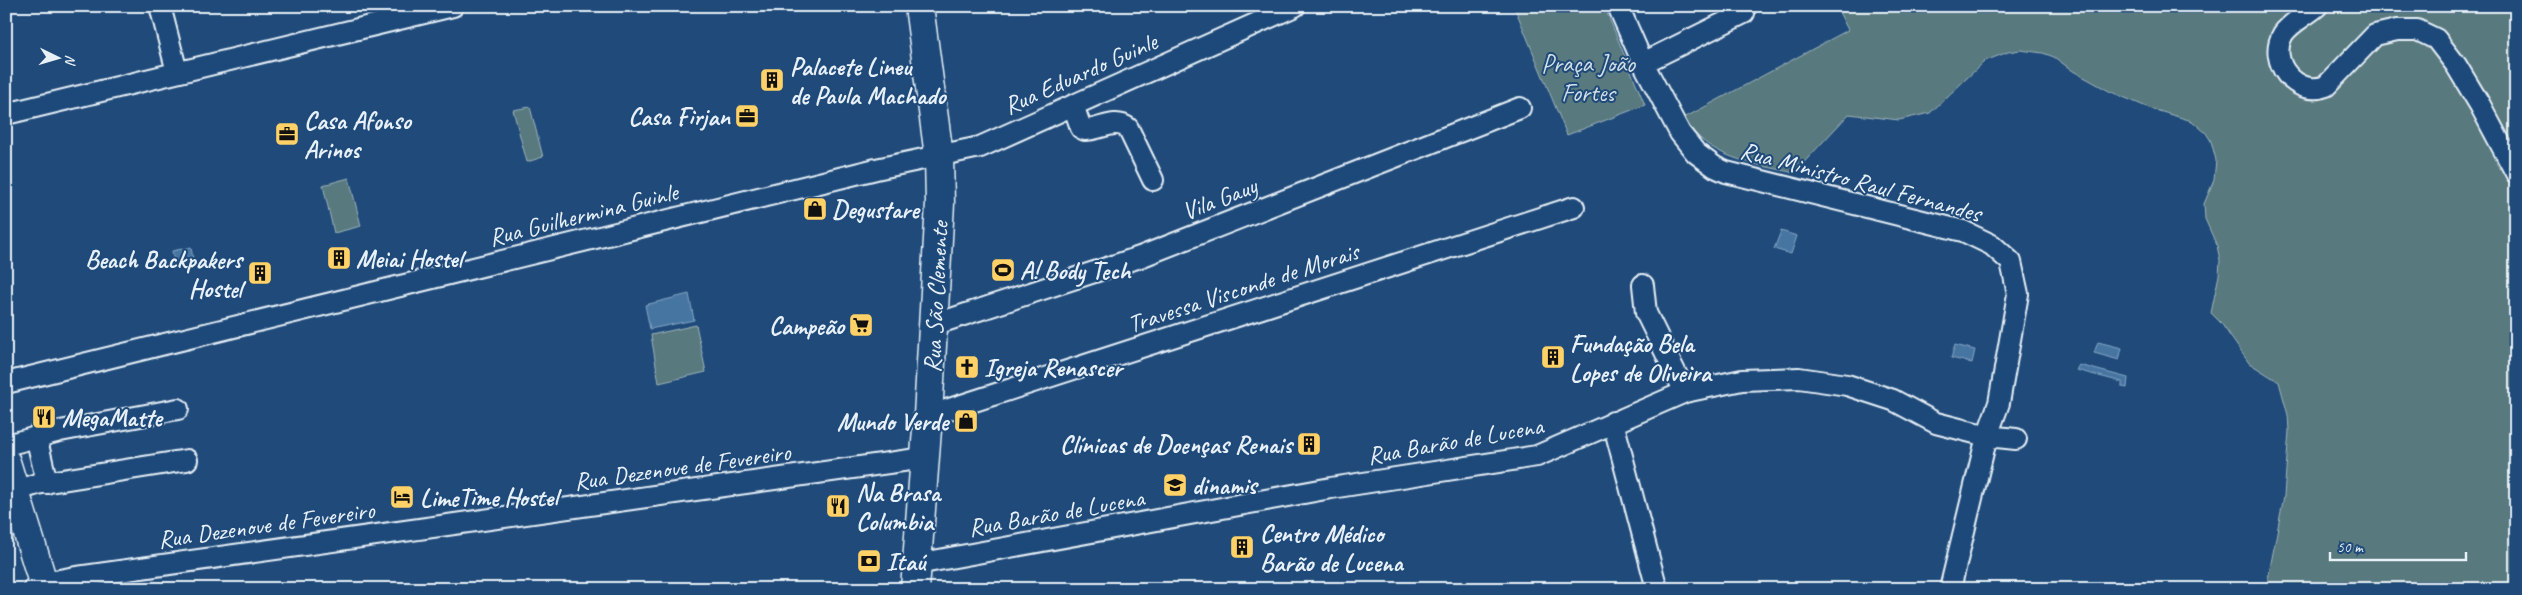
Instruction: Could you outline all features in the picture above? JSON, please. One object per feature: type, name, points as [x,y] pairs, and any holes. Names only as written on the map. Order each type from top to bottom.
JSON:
[{"type":"main road","name":"Rua São Clemente","points":[[916,576],[928,416],[940,202],[939,156],[919,6]]},
{"type":"main road","points":[[6,462],[40,587]]},
{"type":"street","points":[[160,6],[177,72]]},
{"type":"street","points":[[6,114],[453,6]]},
{"type":"street","name":"Rua Eduardo Guinle","points":[[939,156],[980,147],[1295,6]]},
{"type":"street","points":[[1618,6],[1643,63],[1744,13]]},
{"type":"street","points":[[2317,6],[2283,34],[2279,53],[2284,74],[2293,82],[2319,89],[2326,86],[2375,36],[2397,30],[2417,30],[2436,39],[2456,65],[2516,172]]},
{"type":"street","name":"Rua Ministro Raul Fernandes","points":[[1643,63],[1675,124],[1696,153],[1715,167],[1963,231],[1992,245],[2011,262],[2018,294],[1999,403],[1987,436],[1950,589]]},
{"type":"street","points":[[1073,105],[1081,128],[1085,130],[1116,123],[1123,124],[1128,128],[1153,180]]},
{"type":"street","name":"Vila Gauy","points":[[933,325],[1140,257],[1520,108]]},
{"type":"street","name":"Rua Guilhermina Guinle","points":[[6,384],[876,169],[939,156]]},
{"type":"street","name":"Travessa Visconde de Morais","points":[[928,416],[1574,207]]},
{"type":"street","points":[[1644,285],[1646,313],[1685,392]]},
{"type":"street","name":"Rua Barão de Lucena","points":[[916,576],[1331,488],[1536,456],[1685,392],[1742,380],[1780,378],[1823,381],[1870,392],[1893,400],[1936,423],[1987,436],[2016,439]]},
{"type":"street","points":[[6,445],[36,436],[178,409]]},
{"type":"street","points":[[1613,422],[1657,589]]},
{"type":"street","points":[[36,436],[47,483]]},
{"type":"street","name":"Rua Dezenove de Fevereiro","points":[[40,587],[924,458]]},
{"type":"street","points":[[15,491],[47,483],[187,460]]},
{"type":"green space","name":"Praça João Fortes","points":[[1514,6],[1604,6],[1645,105],[1567,135]]},
{"type":"green space","points":[[1836,6],[2516,6],[2516,589],[2266,589],[2284,496],[2289,431],[2288,415],[2279,382],[2249,363],[2221,323],[2211,313],[2219,275],[2220,260],[2217,246],[2205,219],[2204,204],[2214,180],[2216,160],[2211,141],[2206,133],[2192,121],[2149,108],[2109,91],[2073,71],[2054,57],[2043,53],[2020,50],[2008,52],[1985,61],[1930,113],[1899,120],[1849,114],[1794,173],[1732,157],[1718,151],[1694,132],[1684,118],[1848,30]]},
{"type":"green space","points":[[530,107],[543,157],[527,162],[513,110]]},
{"type":"green space","points":[[349,178],[361,226],[334,233],[323,185]]},
{"type":"green space","points":[[696,325],[706,372],[659,383],[651,335]]},
{"type":"water","points":[[1781,231],[1797,236],[1791,254],[1774,249]]},
{"type":"water","points":[[191,247],[193,259],[174,263],[172,251]]},
{"type":"water","points":[[689,294],[694,320],[650,329],[645,305]]},
{"type":"water","points":[[2098,342],[2122,348],[2119,360],[2094,353]]},
{"type":"water","points":[[1955,345],[1975,350],[1972,363],[1951,358]]},
{"type":"water","points":[[2079,365],[2128,378],[2127,388],[2122,387],[2122,382],[2076,370]]},
{"type":"place","name":"Palacete Lineu de Paula Machado","points":[[772,80]]},
{"type":"place","name":"Casa Firjan","points":[[747,116]]},
{"type":"place","name":"Casa Afonso Arinos","points":[[287,134]]},
{"type":"place","name":"Degustare","points":[[815,209]]},
{"type":"place","name":"Meiai Hostel","points":[[339,258]]},
{"type":"place","name":"A! Body Tech","points":[[1003,270]]},
{"type":"place","name":"Beach Backpakers Hostel","points":[[260,273]]},
{"type":"place","name":"Campeão","points":[[861,325]]},
{"type":"place","name":"Fundação Bela Lopes de Oliveira","points":[[1553,357]]},
{"type":"place","name":"Igreja Renascer","points":[[967,367]]},
{"type":"place","name":"MegaMatte","points":[[44,417]]},
{"type":"place","name":"Mundo Verde","points":[[966,421]]},
{"type":"place","name":"Clínicas de Doenças Renais","points":[[1309,444]]},
{"type":"place","name":"dinamis","points":[[1175,485]]},
{"type":"place","name":"LimeTime Hostel","points":[[402,497]]},
{"type":"place","name":"Na Brasa Columbia","points":[[838,506]]},
{"type":"place","name":"Centro Médico Barão de Lucena","points":[[1242,547]]},
{"type":"place","name":"Itaú","points":[[869,561]]}]
